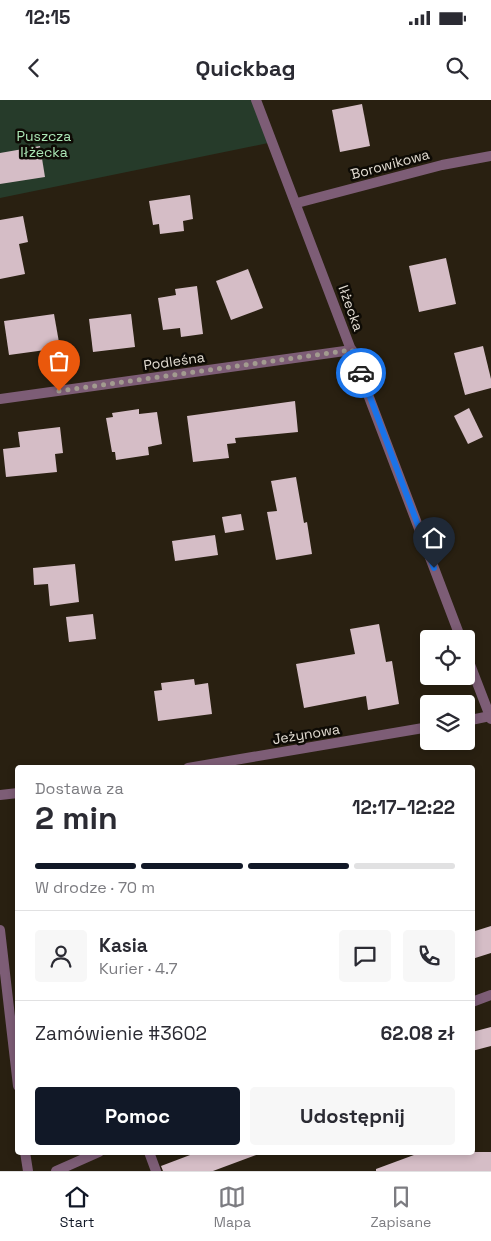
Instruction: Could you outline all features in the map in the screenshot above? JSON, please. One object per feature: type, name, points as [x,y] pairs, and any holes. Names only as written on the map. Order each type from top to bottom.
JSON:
[{"type":"street","name":"Iłżecka","points":[[256,100],[297,203],[458,630]]},
{"type":"street","name":"Borowikowa","points":[[297,203],[442,164],[491,156]]},
{"type":"street","name":"Podleśna","points":[[0,399],[352,350]]},
{"type":"street","points":[[475,678],[490,718],[475,720]]},
{"type":"street","name":"Jeżynowa","points":[[206,765],[420,729]]},
{"type":"street","points":[[0,795],[15,793]]},
{"type":"street","points":[[0,930],[15,1060]]},
{"type":"street","points":[[475,1001],[491,995]]},
{"type":"street","points":[[25,1155],[28,1171]]},
{"type":"street","points":[[56,1171],[92,1155]]},
{"type":"street","points":[[150,1155],[156,1171]]},
{"type":"green space","name":"Puszcza Iłżecka","points":[[0,100],[256,100],[273,142],[0,198]]},
{"type":"building","points":[[362,104],[370,146],[340,152],[332,110]]},
{"type":"building","points":[[40,146],[45,177],[0,184],[0,153]]},
{"type":"building","points":[[190,195],[193,219],[183,221],[184,231],[160,234],[159,224],[153,225],[149,201]]},
{"type":"building","points":[[23,216],[28,242],[19,244],[25,274],[0,279],[0,220]]},
{"type":"building","points":[[446,258],[456,304],[419,312],[409,266]]},
{"type":"building","points":[[248,269],[263,308],[231,320],[216,281]]},
{"type":"building","points":[[197,286],[203,334],[181,337],[180,328],[163,330],[158,298],[176,295],[175,289]]},
{"type":"building","points":[[54,314],[60,348],[9,355],[4,321]]},
{"type":"building","points":[[131,314],[135,347],[93,352],[89,319]]},
{"type":"building","points":[[483,346],[491,379],[491,388],[465,395],[454,353]]},
{"type":"building","points":[[295,401],[298,432],[235,438],[236,443],[227,444],[229,458],[193,462],[187,416]]},
{"type":"building","points":[[469,408],[483,437],[468,444],[454,416]]},
{"type":"building","points":[[139,409],[139,414],[157,412],[162,444],[148,447],[149,455],[116,460],[115,452],[112,452],[106,418],[113,417],[112,413]]},
{"type":"building","points":[[60,427],[63,453],[55,454],[57,472],[6,477],[3,449],[20,447],[18,432]]},
{"type":"building","points":[[296,477],[304,523],[307,522],[312,554],[276,560],[267,512],[277,511],[271,481]]},
{"type":"building","points":[[241,514],[244,530],[225,533],[222,517]]},
{"type":"building","points":[[215,535],[218,555],[175,561],[172,541]]},
{"type":"building","points":[[75,564],[79,602],[50,606],[48,584],[34,585],[33,568]]},
{"type":"building","points":[[93,614],[96,639],[69,642],[66,617]]},
{"type":"building","points":[[379,624],[386,662],[392,661],[399,704],[368,710],[366,696],[304,708],[296,664],[355,654],[350,629]]},
{"type":"building","points":[[194,679],[195,685],[208,683],[212,714],[158,721],[154,691],[162,690],[161,683]]},
{"type":"building","points":[[491,926],[491,953],[475,958],[475,931]]},
{"type":"building","points":[[491,1027],[491,1046],[475,1050],[475,1031]]},
{"type":"building","points":[[475,1152],[491,1152],[491,1171],[376,1171],[376,1169],[414,1155],[475,1155]]},
{"type":"building","points":[[190,1155],[256,1155],[213,1171],[163,1171],[161,1166]]},
{"type":"way so far","points":[[59,391],[352,350],[361,373]]},
{"type":"route","points":[[361,373],[434,568]]}]
